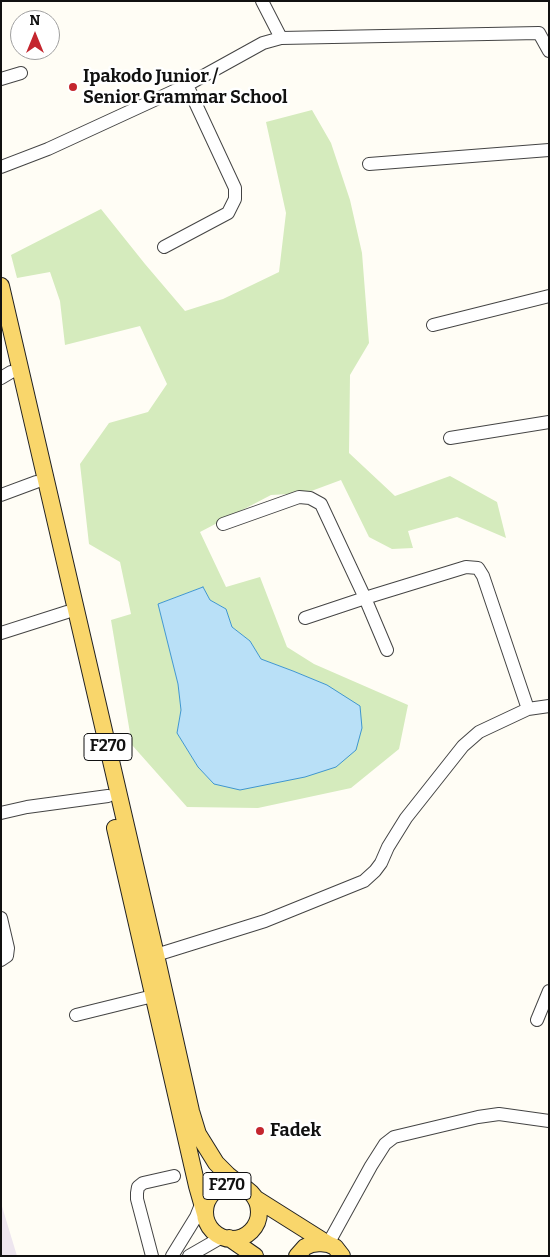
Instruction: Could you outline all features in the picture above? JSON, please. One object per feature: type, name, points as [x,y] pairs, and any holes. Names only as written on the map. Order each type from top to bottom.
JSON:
[{"type":"main road","name":"F270","points":[[1,286],[191,1112],[198,1134],[216,1163],[252,1194],[258,1206],[257,1223],[252,1230],[237,1238],[226,1238]]},
{"type":"main road","name":"F270","points":[[1,334],[6,375],[36,482],[67,612],[194,1176],[208,1224],[214,1232],[255,1256]]},
{"type":"main road","name":"F270","points":[[204,1208],[211,1195],[219,1188],[229,1185],[239,1186],[335,1247],[342,1256]]},
{"type":"main road","points":[[297,1256],[305,1247],[312,1244],[328,1244]]},
{"type":"street","points":[[262,1],[281,38]]},
{"type":"street","points":[[1,167],[48,149],[187,85],[263,43],[281,38],[544,32],[549,51]]},
{"type":"street","points":[[1,79],[20,73]]},
{"type":"street","points":[[164,246],[228,213],[235,199],[235,188],[187,85]]},
{"type":"street","points":[[369,164],[549,150]]},
{"type":"street","points":[[433,325],[549,296]]},
{"type":"street","points":[[450,438],[549,422]]},
{"type":"street","points":[[1,494],[36,482]]},
{"type":"street","points":[[223,524],[299,497],[310,498],[321,504],[387,650]]},
{"type":"street","points":[[304,618],[466,567],[478,568],[483,576],[528,709]]},
{"type":"street","points":[[1,633],[67,612]]},
{"type":"street","points":[[156,955],[265,921],[364,881],[375,871],[406,818],[463,746],[479,732],[528,709],[549,706]]},
{"type":"street","points":[[1,813],[27,807],[108,796]]},
{"type":"street","points":[[1,918],[8,948],[7,956],[1,960]]},
{"type":"street","points":[[537,1020],[548,995]]},
{"type":"street","points":[[76,1015],[153,996]]},
{"type":"street","points":[[328,1244],[371,1166],[385,1144],[394,1137],[478,1117],[499,1114],[549,1121]]},
{"type":"street","points":[[152,1256],[137,1199],[138,1187],[143,1183],[174,1176]]},
{"type":"street","points":[[172,1256],[204,1208]]},
{"type":"street","points":[[192,1255],[226,1238]]},
{"type":"shaded area","points":[[1,1203],[17,1256],[1,1256]]},
{"type":"green space","points":[[312,110],[331,143],[350,200],[362,253],[369,343],[350,375],[349,453],[395,496],[450,476],[497,502],[506,538],[457,517],[408,531],[413,548],[392,549],[369,537],[341,480],[306,493],[271,495],[200,532],[226,587],[260,577],[287,647],[314,664],[408,705],[399,749],[351,788],[258,808],[187,807],[132,745],[111,620],[131,614],[120,562],[89,544],[80,464],[109,423],[148,412],[167,384],[140,326],[65,345],[60,301],[50,272],[17,278],[11,255],[101,209],[185,311],[223,299],[279,272],[286,213],[266,122]],"holes":[[[203,587],[210,600],[226,609],[232,627],[250,641],[261,659],[327,685],[214,784],[198,767],[177,733],[181,710],[178,684],[158,604]]]},
{"type":"water","points":[[203,587],[210,600],[226,609],[232,627],[250,641],[261,659],[327,685],[360,706],[362,728],[356,750],[336,767],[305,777],[240,790],[214,784],[198,767],[177,733],[181,710],[178,684],[158,604]]},
{"type":"place","name":"Ipakodo Junior / Senior Grammar School","points":[[73,87]]},
{"type":"place","name":"Fadek","points":[[260,1131]]}]
